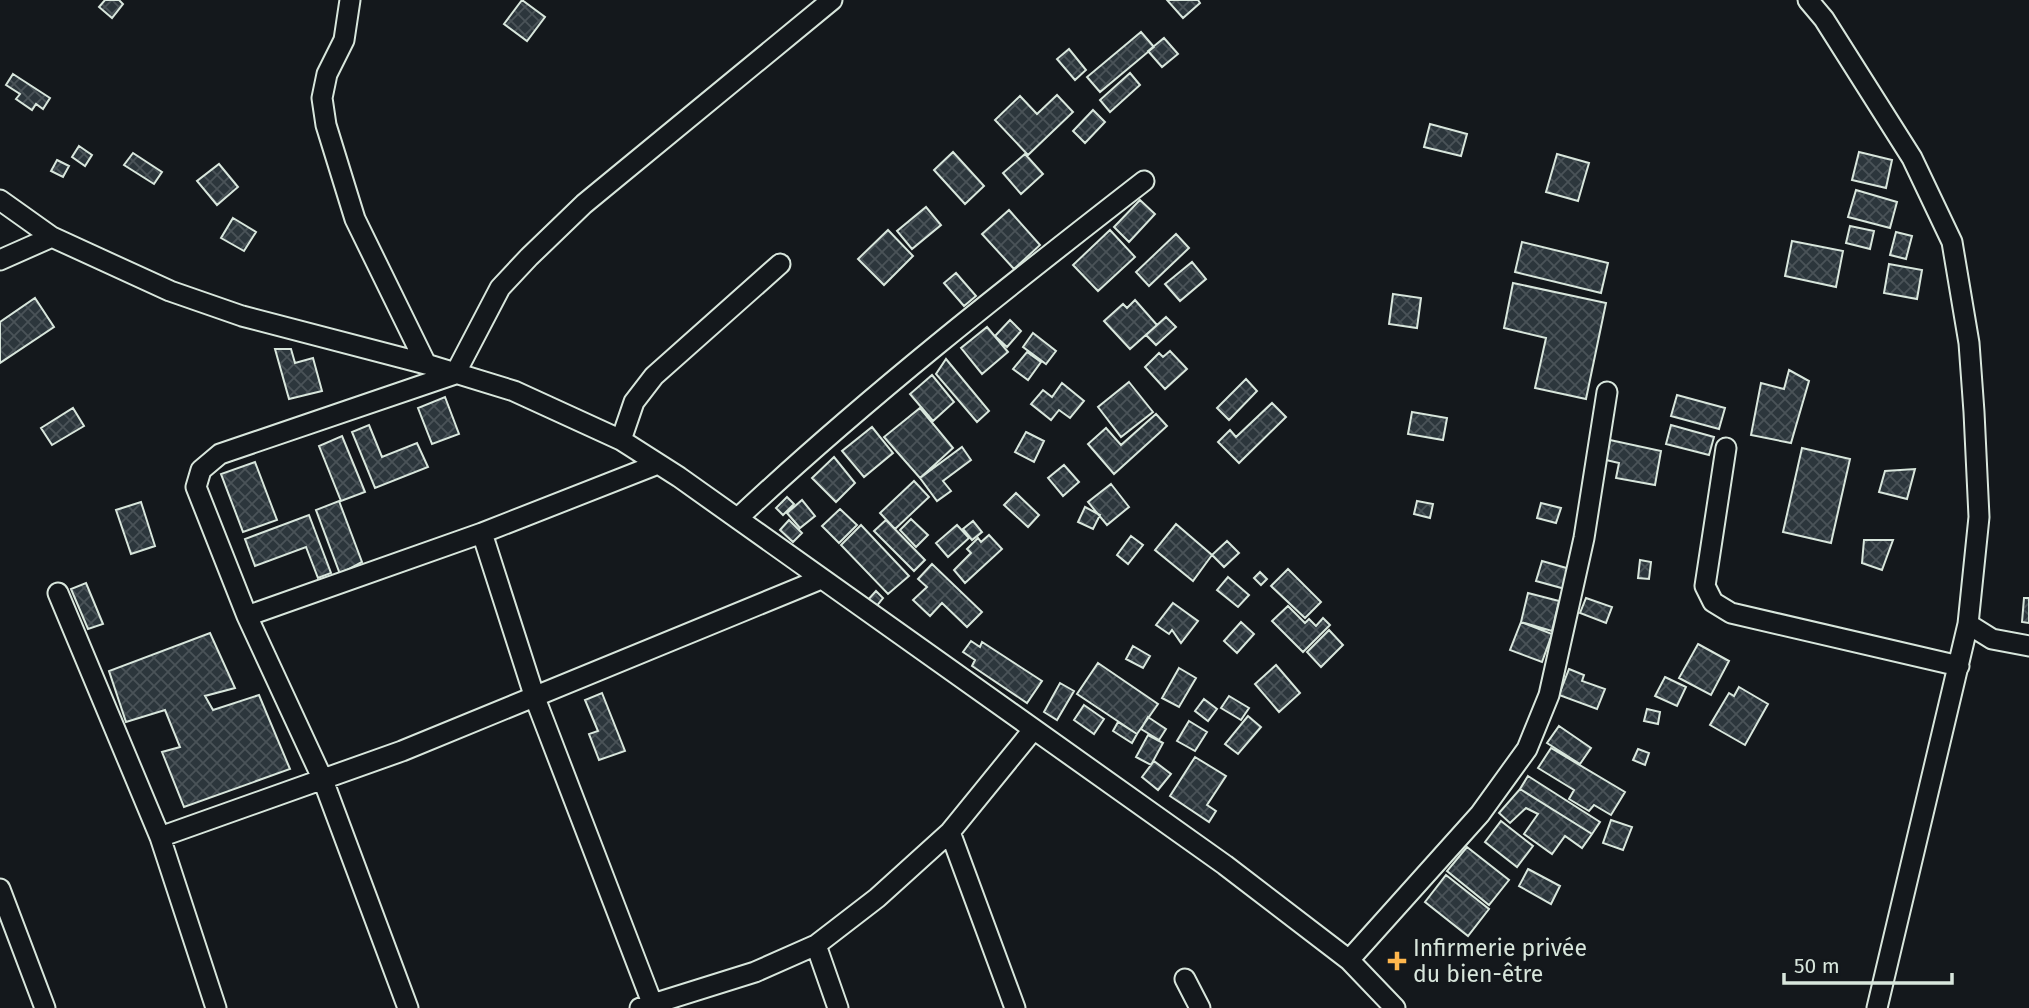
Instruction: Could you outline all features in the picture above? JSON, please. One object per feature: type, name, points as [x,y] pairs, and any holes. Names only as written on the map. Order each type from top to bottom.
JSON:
[{"type":"street","points":[[349,0],[344,40],[327,74],[322,98],[326,125],[355,219],[426,364]]},
{"type":"street","points":[[408,1008],[323,780],[247,617],[196,487],[201,470],[220,454],[455,374],[500,288],[529,257],[584,204],[832,0]]},
{"type":"street","points":[[1808,0],[1824,19],[1912,158],[1952,242],[1969,342],[1978,504],[1968,624],[1877,1008]]},
{"type":"street","points":[[737,518],[805,455],[918,360],[1144,181]]},
{"type":"street","points":[[0,200],[52,237],[170,291],[218,308],[426,364],[514,391],[621,440],[737,518],[1033,730],[1145,806],[1349,960],[1395,1008]]},
{"type":"street","points":[[0,260],[52,237]]},
{"type":"street","points":[[621,440],[634,402],[654,376],[780,264]]},
{"type":"street","points":[[1349,960],[1480,814],[1527,749],[1549,695],[1584,538],[1606,393]]},
{"type":"street","points":[[1726,448],[1705,586],[1713,602],[1731,613],[1958,666]]},
{"type":"street","points":[[247,617],[482,533],[658,464]]},
{"type":"street","points":[[482,533],[535,698],[649,1006],[755,972],[816,945],[877,898],[950,832],[1033,730]]},
{"type":"street","points":[[160,837],[323,780],[535,698],[821,579]]},
{"type":"street","points":[[58,593],[160,837],[216,1008]]},
{"type":"street","points":[[1968,624],[1992,639],[2020,647],[2029,646]]},
{"type":"street","points":[[950,832],[1015,1008]]},
{"type":"street","points":[[0,889],[45,1008]]},
{"type":"street","points":[[816,945],[838,1008]]},
{"type":"street","points":[[1185,979],[1200,1008]]},
{"type":"building","points":[[105,0],[119,0],[123,4],[112,18],[99,7]]},
{"type":"building","points":[[522,0],[545,17],[527,41],[504,24]]},
{"type":"building","points":[[1167,0],[1198,0],[1200,3],[1183,18]]},
{"type":"building","points":[[1141,32],[1154,47],[1100,92],[1087,77]]},
{"type":"building","points":[[1164,38],[1178,54],[1162,67],[1148,51]]},
{"type":"building","points":[[1069,49],[1086,70],[1075,80],[1057,59]]},
{"type":"building","points":[[1130,73],[1140,85],[1110,112],[1100,100]]},
{"type":"building","points":[[13,74],[50,98],[43,109],[36,104],[32,110],[16,99],[20,94],[6,85]]},
{"type":"building","points":[[1057,95],[1073,112],[1028,155],[995,120],[1020,96],[1037,114]]},
{"type":"building","points":[[1093,110],[1105,122],[1085,143],[1073,131]]},
{"type":"building","points":[[1430,124],[1467,134],[1461,156],[1424,147]]},
{"type":"building","points":[[79,146],[92,155],[85,166],[72,157]]},
{"type":"building","points":[[953,152],[984,186],[965,204],[934,170]]},
{"type":"building","points":[[1859,152],[1892,160],[1886,188],[1852,180]]},
{"type":"building","points":[[133,153],[162,172],[154,184],[124,165]]},
{"type":"building","points":[[1025,154],[1043,174],[1021,194],[1003,173]]},
{"type":"building","points":[[1557,154],[1589,163],[1578,201],[1546,192]]},
{"type":"building","points":[[57,160],[69,166],[63,177],[51,171]]},
{"type":"building","points":[[219,164],[238,187],[217,205],[197,181]]},
{"type":"building","points":[[1856,190],[1897,202],[1890,228],[1848,217]]},
{"type":"building","points":[[1140,200],[1155,214],[1129,242],[1114,227]]},
{"type":"building","points":[[926,207],[941,225],[912,249],[897,231]]},
{"type":"building","points":[[1009,210],[1040,245],[1014,269],[982,234]]},
{"type":"building","points":[[233,218],[256,232],[244,251],[221,238]]},
{"type":"building","points":[[1850,226],[1874,231],[1870,249],[1846,243]]},
{"type":"building","points":[[888,230],[913,256],[884,285],[858,259]]},
{"type":"building","points":[[1110,230],[1135,257],[1098,291],[1073,265]]},
{"type":"building","points":[[1896,232],[1912,236],[1906,259],[1890,255]]},
{"type":"building","points":[[1176,234],[1189,248],[1149,286],[1136,272]]},
{"type":"building","points":[[1792,241],[1843,251],[1836,287],[1785,276]]},
{"type":"building","points":[[1522,242],[1608,263],[1601,293],[1515,272]]},
{"type":"building","points":[[1192,262],[1206,279],[1180,301],[1165,284]]},
{"type":"building","points":[[1889,264],[1922,270],[1917,299],[1884,293]]},
{"type":"building","points":[[956,273],[976,296],[964,306],[944,283]]},
{"type":"building","points":[[1513,283],[1606,303],[1586,399],[1535,388],[1546,338],[1504,328]]},
{"type":"building","points":[[1393,294],[1421,298],[1417,328],[1389,324]]},
{"type":"building","points":[[35,298],[54,327],[0,363],[0,322]]},
{"type":"building","points":[[1135,300],[1157,325],[1130,349],[1104,321],[1123,304],[1127,308]]},
{"type":"building","points":[[1166,317],[1176,327],[1156,345],[1146,335]]},
{"type":"building","points":[[1010,320],[1021,331],[1007,347],[995,336]]},
{"type":"building","points":[[987,327],[1008,352],[982,374],[961,348]]},
{"type":"building","points":[[1033,333],[1056,351],[1046,364],[1023,347]]},
{"type":"building","points":[[275,349],[291,349],[295,363],[313,358],[322,391],[289,399]]},
{"type":"building","points":[[1170,351],[1187,369],[1165,389],[1145,367],[1159,353],[1163,357]]},
{"type":"building","points":[[1027,352],[1041,362],[1028,380],[1013,369]]},
{"type":"building","points":[[946,359],[989,411],[977,422],[936,374]]},
{"type":"building","points":[[1789,370],[1809,381],[1791,443],[1751,435],[1761,383],[1784,389]]},
{"type":"building","points":[[932,375],[954,402],[933,421],[910,394]]},
{"type":"building","points":[[1246,379],[1257,391],[1229,420],[1217,408]]},
{"type":"building","points":[[1129,382],[1153,412],[1121,437],[1098,407]]},
{"type":"building","points":[[1062,383],[1084,401],[1070,418],[1059,410],[1051,420],[1031,404],[1043,390],[1052,397]]},
{"type":"building","points":[[1677,395],[1725,408],[1719,429],[1671,416]]},
{"type":"building","points":[[445,397],[459,434],[432,444],[418,408]]},
{"type":"building","points":[[1272,403],[1286,417],[1239,463],[1218,442],[1230,430],[1236,437]]},
{"type":"building","points":[[73,408],[84,426],[52,445],[41,428]]},
{"type":"building","points":[[920,408],[953,448],[920,478],[884,437]]},
{"type":"building","points":[[1412,412],[1447,418],[1443,440],[1408,434]]},
{"type":"building","points":[[1156,414],[1167,426],[1114,474],[1088,444],[1106,428],[1121,445]]},
{"type":"building","points":[[369,425],[382,457],[417,443],[428,467],[375,488],[352,432]]},
{"type":"building","points":[[1671,425],[1714,437],[1709,455],[1666,444]]},
{"type":"building","points":[[872,427],[893,453],[864,477],[842,451]]},
{"type":"building","points":[[1026,432],[1044,441],[1034,462],[1015,452]]},
{"type":"building","points":[[342,436],[365,492],[341,501],[319,446]]},
{"type":"building","points":[[1610,440],[1661,451],[1655,485],[1616,478],[1619,463],[1606,460]]},
{"type":"building","points":[[962,447],[971,460],[943,481],[951,491],[937,501],[920,478]]},
{"type":"building","points":[[1802,448],[1850,459],[1831,543],[1783,532]]},
{"type":"building","points":[[834,457],[855,483],[836,502],[812,478]]},
{"type":"building","points":[[255,462],[277,520],[243,532],[221,474]]},
{"type":"building","points":[[1064,465],[1079,482],[1063,496],[1048,478]]},
{"type":"building","points":[[1915,469],[1907,499],[1879,492],[1885,471]]},
{"type":"building","points":[[914,481],[929,497],[895,529],[880,513]]},
{"type":"building","points":[[1111,484],[1129,507],[1107,525],[1088,502]]},
{"type":"building","points":[[1016,493],[1039,515],[1028,527],[1004,505]]},
{"type":"building","points":[[787,497],[794,504],[783,515],[776,508]]},
{"type":"building","points":[[802,500],[815,516],[800,528],[787,513]]},
{"type":"building","points":[[339,501],[362,562],[340,574],[316,510]]},
{"type":"building","points":[[1417,501],[1433,504],[1430,518],[1414,514]]},
{"type":"building","points":[[141,502],[155,546],[131,554],[116,510]]},
{"type":"building","points":[[1541,503],[1561,508],[1556,523],[1537,518]]},
{"type":"building","points":[[1085,507],[1100,515],[1093,529],[1078,522]]},
{"type":"building","points":[[840,509],[857,525],[839,543],[822,526]]},
{"type":"building","points":[[309,515],[331,573],[318,578],[306,547],[255,566],[245,539]]},
{"type":"building","points":[[911,519],[928,535],[916,547],[900,530]]},
{"type":"building","points":[[789,520],[802,533],[793,542],[780,530]]},
{"type":"building","points":[[886,520],[925,560],[914,571],[874,531]]},
{"type":"building","points":[[973,521],[982,532],[972,540],[963,529]]},
{"type":"building","points":[[1176,524],[1212,555],[1193,581],[1155,550]]},
{"type":"building","points":[[861,525],[909,576],[888,594],[841,545]]},
{"type":"building","points":[[957,525],[969,538],[948,557],[936,543]]},
{"type":"building","points":[[989,535],[1002,549],[965,583],[954,570],[971,553],[967,549],[978,538],[981,542]]},
{"type":"building","points":[[1131,536],[1143,545],[1128,564],[1117,555]]},
{"type":"building","points":[[1864,540],[1893,540],[1882,570],[1862,563]]},
{"type":"building","points":[[1227,541],[1239,553],[1224,567],[1212,555]]},
{"type":"building","points":[[1640,560],[1651,562],[1649,579],[1638,578]]},
{"type":"building","points":[[1542,561],[1570,569],[1565,589],[1536,581]]},
{"type":"building","points":[[932,564],[982,612],[967,627],[942,603],[930,616],[913,600],[927,587],[918,579]]},
{"type":"building","points":[[1288,569],[1321,602],[1305,618],[1271,586]]},
{"type":"building","points":[[1260,572],[1267,579],[1261,585],[1254,578]]},
{"type":"building","points":[[1228,577],[1249,595],[1238,607],[1217,590]]},
{"type":"building","points":[[86,583],[103,624],[88,629],[71,589]]},
{"type":"building","points":[[876,591],[883,598],[875,608],[867,601]]},
{"type":"building","points":[[1528,593],[1559,601],[1552,631],[1521,622]]},
{"type":"building","points":[[1586,598],[1612,607],[1606,623],[1580,613]]},
{"type":"building","points":[[2024,598],[2029,598],[2029,623],[2022,622]]},
{"type":"building","points":[[1173,603],[1198,621],[1181,643],[1172,630],[1169,634],[1156,625]]},
{"type":"building","points":[[1288,606],[1305,623],[1309,619],[1316,626],[1323,618],[1330,625],[1303,652],[1272,621]]},
{"type":"building","points":[[1241,622],[1254,634],[1237,653],[1224,641]]},
{"type":"building","points":[[1521,622],[1552,634],[1542,662],[1510,650]]},
{"type":"building","points":[[1329,630],[1343,645],[1321,667],[1307,652]]},
{"type":"building","points":[[210,633],[235,688],[205,696],[213,710],[259,695],[290,769],[184,807],[162,752],[180,747],[165,710],[126,722],[109,671]]},
{"type":"building","points":[[971,641],[980,647],[982,642],[1042,681],[1027,703],[972,666],[975,660],[963,652]]},
{"type":"building","points":[[1698,644],[1729,661],[1711,695],[1679,678]]},
{"type":"building","points":[[1133,646],[1150,656],[1143,668],[1126,659]]},
{"type":"building","points":[[1098,663],[1158,704],[1137,734],[1077,694]]},
{"type":"building","points":[[1276,665],[1300,693],[1279,712],[1255,684]]},
{"type":"building","points":[[1179,668],[1196,678],[1179,707],[1162,698]]},
{"type":"building","points":[[1569,669],[1584,675],[1582,681],[1605,689],[1597,709],[1559,695]]},
{"type":"building","points":[[1665,677],[1686,687],[1677,706],[1655,696]]},
{"type":"building","points":[[1060,683],[1074,691],[1057,720],[1044,712]]},
{"type":"building","points":[[1739,687],[1768,704],[1745,745],[1710,725],[1729,693],[1734,696]]},
{"type":"building","points":[[602,693],[625,751],[599,760],[589,734],[598,731],[585,700]]},
{"type":"building","points":[[1229,696],[1249,708],[1241,720],[1221,708]]},
{"type":"building","points":[[1204,699],[1217,709],[1208,721],[1195,711]]},
{"type":"building","points":[[1084,705],[1104,719],[1094,734],[1074,720]]},
{"type":"building","points":[[1647,709],[1660,712],[1658,724],[1644,721]]},
{"type":"building","points":[[1248,716],[1261,727],[1238,754],[1225,744]]},
{"type":"building","points":[[1148,717],[1166,729],[1159,740],[1141,729]]},
{"type":"building","points":[[1189,721],[1207,732],[1195,751],[1177,741]]},
{"type":"building","points":[[1118,722],[1137,734],[1132,743],[1113,731]]},
{"type":"building","points":[[1559,726],[1591,748],[1580,764],[1547,743]]},
{"type":"building","points":[[1148,735],[1163,743],[1151,765],[1136,757]]},
{"type":"building","points":[[1551,748],[1625,792],[1611,815],[1594,805],[1589,811],[1569,799],[1574,790],[1538,768]]},
{"type":"building","points":[[1638,749],[1649,753],[1645,765],[1633,760]]},
{"type":"building","points":[[1195,757],[1226,776],[1207,805],[1216,811],[1209,822],[1170,796]]},
{"type":"building","points":[[1154,761],[1171,774],[1158,790],[1142,777]]},
{"type":"building","points":[[1528,776],[1600,822],[1592,834],[1520,789]]},
{"type":"building","points":[[1520,789],[1592,834],[1582,848],[1565,836],[1552,854],[1524,834],[1538,814],[1526,808],[1510,823],[1499,813]]},
{"type":"building","points":[[1611,820],[1632,827],[1623,850],[1603,843]]},
{"type":"building","points":[[1501,821],[1533,846],[1517,867],[1485,842]]},
{"type":"building","points":[[1467,847],[1509,880],[1489,905],[1447,871]]},
{"type":"building","points":[[1528,869],[1560,886],[1551,904],[1519,886]]},
{"type":"building","points":[[1446,875],[1489,909],[1468,936],[1425,902]]},
{"type":"place","name":"Infirmerie privée du bien-être","points":[[1397,961]]}]
